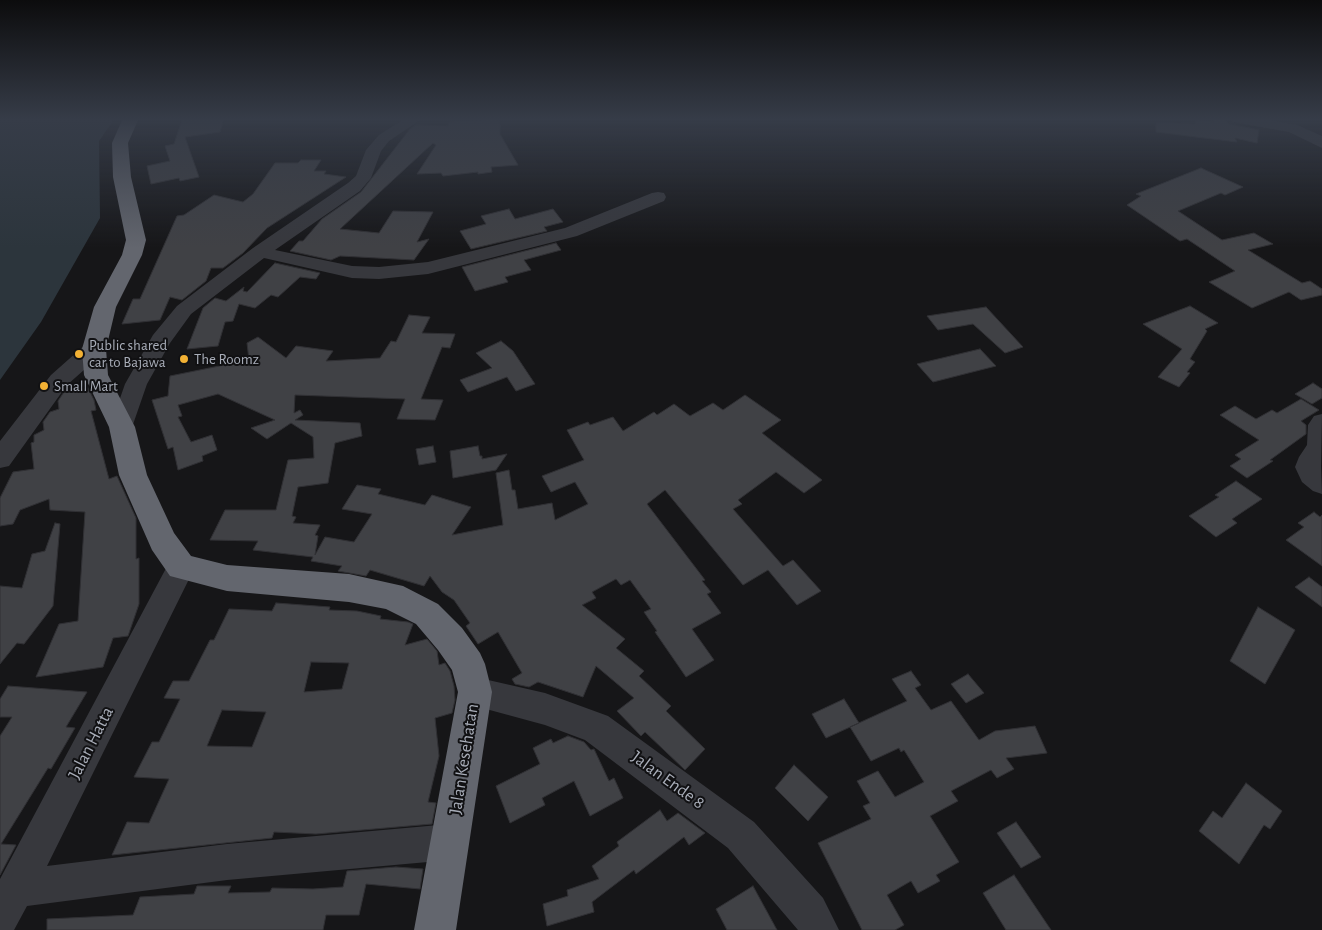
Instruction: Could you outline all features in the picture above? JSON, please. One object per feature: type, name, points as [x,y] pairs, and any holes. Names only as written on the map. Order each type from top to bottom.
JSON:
[{"type":"highway","points":[[121,161],[122,177],[136,240],[132,255],[105,307],[94,349],[96,375],[122,427],[133,475],[163,541],[181,567]]},
{"type":"highway","name":"Jalan Kesehatan","points":[[181,567],[227,578],[349,588],[392,596],[427,614],[450,639],[468,664],[475,692],[434,930]]},
{"type":"street","points":[[122,427],[136,384],[161,340],[184,310],[260,252],[359,183],[369,161]]},
{"type":"street","points":[[260,252],[352,272],[379,273],[428,268],[571,232],[658,197]]},
{"type":"street","points":[[0,458],[58,380],[94,349]]},
{"type":"street","points":[[1322,422],[1320,424],[1319,448],[1311,457],[1308,467],[1311,475],[1322,484]]},
{"type":"street","name":"Jalan Hatta","points":[[8,903],[181,567]]},
{"type":"street","name":"Jalan Ende 8","points":[[475,692],[544,709],[596,728],[741,834],[809,912],[820,930]]},
{"type":"street","points":[[8,903],[227,862],[450,842]]},
{"type":"shaded area","points":[[0,161],[99,161],[100,218],[41,322],[0,380]]},
{"type":"building","points":[[168,161],[194,161],[199,177],[180,181],[179,178],[151,184],[147,166]]},
{"type":"building","points":[[320,161],[314,171],[326,171],[324,174],[346,177],[267,228],[243,253],[223,268],[211,268],[206,281],[182,300],[170,297],[160,320],[122,324],[133,299],[140,299],[177,216],[184,215],[214,195],[243,202],[253,194],[275,163]]},
{"type":"building","points":[[385,161],[413,161],[340,229],[379,233],[393,211],[433,212],[417,242],[429,239],[414,260],[340,256],[331,260],[290,251],[299,241],[303,241],[322,219],[361,192]]},
{"type":"building","points":[[425,161],[516,161],[518,165],[491,167],[492,172],[478,174],[478,172],[443,176],[441,173],[417,174]]},
{"type":"building","points":[[1201,168],[1243,187],[1225,195],[1221,193],[1178,211],[1222,240],[1254,233],[1273,244],[1248,250],[1302,283],[1310,281],[1322,289],[1322,295],[1301,300],[1289,292],[1252,308],[1209,282],[1235,271],[1187,239],[1180,241],[1127,205],[1141,196],[1136,194]]},
{"type":"building","points":[[509,209],[515,219],[553,209],[563,222],[544,227],[547,231],[471,249],[460,231],[486,224],[481,216]]},
{"type":"building","points":[[556,243],[561,250],[524,260],[531,270],[505,277],[508,282],[475,291],[462,267]]},
{"type":"building","points":[[275,263],[320,273],[316,279],[300,277],[278,297],[271,295],[255,308],[239,304],[233,321],[225,322],[218,346],[187,349],[203,308],[215,298],[226,301],[244,287],[243,291],[247,292]]},
{"type":"building","points":[[1190,306],[1218,323],[1205,329],[1207,331],[1190,359],[1195,362],[1187,372],[1190,373],[1179,387],[1158,377],[1182,349],[1143,324]]},
{"type":"building","points":[[986,307],[1023,347],[1005,353],[973,324],[938,330],[927,316]]},
{"type":"building","points":[[409,315],[430,317],[422,333],[455,334],[450,348],[442,347],[421,399],[443,400],[435,420],[397,419],[405,399],[295,395],[294,413],[300,410],[303,415],[295,420],[360,423],[362,436],[335,443],[328,483],[298,487],[292,516],[296,517],[293,523],[320,525],[315,535],[318,536],[315,555],[325,537],[354,542],[372,514],[342,509],[357,485],[381,489],[378,494],[425,505],[432,495],[471,507],[452,535],[503,525],[496,473],[509,470],[512,490],[515,490],[518,509],[552,503],[555,520],[588,504],[575,482],[551,492],[542,476],[584,460],[567,430],[588,422],[590,425],[613,417],[623,431],[654,412],[657,415],[674,404],[690,416],[713,403],[723,410],[745,395],[781,420],[762,433],[822,480],[804,493],[776,472],[738,500],[742,504],[733,509],[783,566],[793,560],[821,591],[797,605],[768,570],[743,585],[665,490],[647,504],[705,580],[702,581],[711,592],[707,594],[721,613],[692,629],[714,660],[686,677],[655,632],[657,631],[644,612],[651,609],[630,580],[621,585],[616,579],[592,592],[596,598],[582,605],[625,639],[616,648],[644,671],[639,676],[671,706],[666,711],[705,749],[685,770],[645,732],[641,736],[617,711],[634,698],[596,666],[583,697],[538,682],[529,687],[515,684],[512,679],[522,673],[498,632],[478,644],[466,626],[470,623],[454,600],[442,592],[430,576],[424,586],[370,570],[366,576],[338,571],[342,566],[311,561],[313,557],[253,550],[258,541],[210,540],[225,510],[276,510],[288,460],[314,458],[313,437],[291,423],[267,439],[251,428],[275,420],[218,394],[178,405],[182,416],[178,417],[191,442],[212,435],[217,450],[202,456],[203,461],[178,470],[173,447],[168,449],[152,400],[168,396],[170,376],[249,360],[247,343],[258,337],[286,358],[296,346],[333,351],[326,361],[380,358],[391,341],[396,342]]},
{"type":"building","points":[[501,341],[513,351],[535,384],[516,391],[507,377],[468,392],[460,380],[492,368],[476,353]]},
{"type":"building","points":[[980,349],[996,366],[933,382],[917,364]]},
{"type":"building","points":[[1313,383],[1322,389],[1322,398],[1312,404],[1295,394]]},
{"type":"building","points":[[68,386],[87,386],[94,400],[96,410],[91,411],[109,479],[117,476],[136,518],[136,559],[139,558],[139,604],[128,636],[113,638],[103,667],[36,677],[59,624],[78,621],[85,512],[50,510],[49,499],[20,510],[13,524],[0,526],[0,498],[13,472],[34,469],[31,443],[34,442],[34,435],[44,430],[43,422],[50,412],[59,409],[58,401]]},
{"type":"building","points":[[1301,399],[1319,410],[1301,421],[1306,425],[1306,434],[1270,460],[1273,461],[1247,478],[1230,466],[1241,459],[1235,455],[1259,440],[1220,415],[1235,406],[1256,419],[1272,410],[1277,413]]},
{"type":"building","points":[[433,446],[436,462],[419,465],[416,449]]},
{"type":"building","points":[[478,446],[482,459],[507,454],[496,470],[453,478],[450,451]]},
{"type":"building","points":[[1236,481],[1262,499],[1232,519],[1237,523],[1216,537],[1189,516],[1219,497],[1215,495]]},
{"type":"building","points":[[1314,512],[1320,517],[1322,515],[1322,566],[1286,540],[1304,527],[1298,523]]},
{"type":"building","points":[[55,523],[60,524],[53,606],[24,644],[17,643],[0,664],[0,586],[22,588],[32,554],[45,551]]},
{"type":"building","points":[[1309,577],[1322,587],[1322,607],[1295,587]]},
{"type":"building","points":[[276,603],[330,607],[329,610],[357,611],[381,616],[380,619],[408,622],[413,624],[405,645],[427,639],[437,651],[439,665],[445,663],[450,671],[455,700],[452,713],[435,718],[439,756],[428,802],[436,803],[432,824],[316,834],[274,832],[272,838],[112,855],[127,822],[149,823],[169,779],[134,777],[152,742],[159,742],[180,699],[164,698],[173,681],[189,681],[210,640],[214,640],[229,609],[272,611]],"holes":[[[311,662],[349,663],[342,689],[304,692]],[[222,710],[266,712],[252,747],[207,746]]]},
{"type":"building","points":[[1258,607],[1295,630],[1265,684],[1230,661]]},
{"type":"building","points":[[911,671],[921,685],[915,688],[931,710],[951,701],[979,740],[995,731],[1035,726],[1047,753],[1006,758],[1014,769],[997,778],[991,770],[951,791],[958,801],[930,816],[959,862],[936,875],[940,881],[918,893],[911,881],[887,895],[904,925],[895,930],[862,930],[818,843],[871,819],[863,806],[870,803],[857,781],[878,771],[895,797],[924,782],[904,750],[901,752],[899,748],[871,761],[850,727],[907,701],[892,679]]},
{"type":"building","points":[[968,674],[984,693],[966,703],[951,684]]},
{"type":"building","points":[[8,686],[87,692],[66,727],[75,728],[51,769],[48,768],[1,844],[16,845],[0,875],[0,736],[12,717],[0,717],[0,699]]},
{"type":"building","points":[[844,699],[859,723],[826,738],[812,714]]},
{"type":"building","points":[[568,736],[584,742],[591,750],[594,749],[609,781],[614,778],[623,798],[590,816],[574,781],[542,798],[545,805],[510,823],[496,786],[540,764],[533,748],[551,739],[553,743]]},
{"type":"building","points":[[794,765],[828,797],[808,821],[775,788]]},
{"type":"building","points":[[1246,783],[1282,811],[1270,829],[1264,825],[1239,864],[1199,831],[1213,811],[1222,818]]},
{"type":"building","points":[[660,810],[667,821],[678,813],[705,833],[689,845],[684,837],[636,874],[634,870],[592,902],[594,912],[547,926],[543,904],[568,896],[567,890],[599,879],[592,866],[619,846],[617,842]]},
{"type":"building","points":[[1016,822],[1041,857],[1021,868],[997,833]]},
{"type":"building","points":[[396,867],[423,869],[420,889],[366,884],[359,915],[326,915],[323,930],[47,930],[47,919],[133,915],[140,897],[194,894],[197,886],[231,886],[228,893],[270,892],[272,888],[313,889],[343,887],[347,871]]},
{"type":"building","points":[[1014,875],[1051,930],[1006,930],[983,893]]},
{"type":"building","points":[[753,886],[777,930],[727,930],[716,909]]},
{"type":"place","name":"Public shared car to Bajawa","points":[[79,354]]},
{"type":"place","name":"The Roomz","points":[[184,359]]},
{"type":"place","name":"Small Mart","points":[[44,386]]}]
